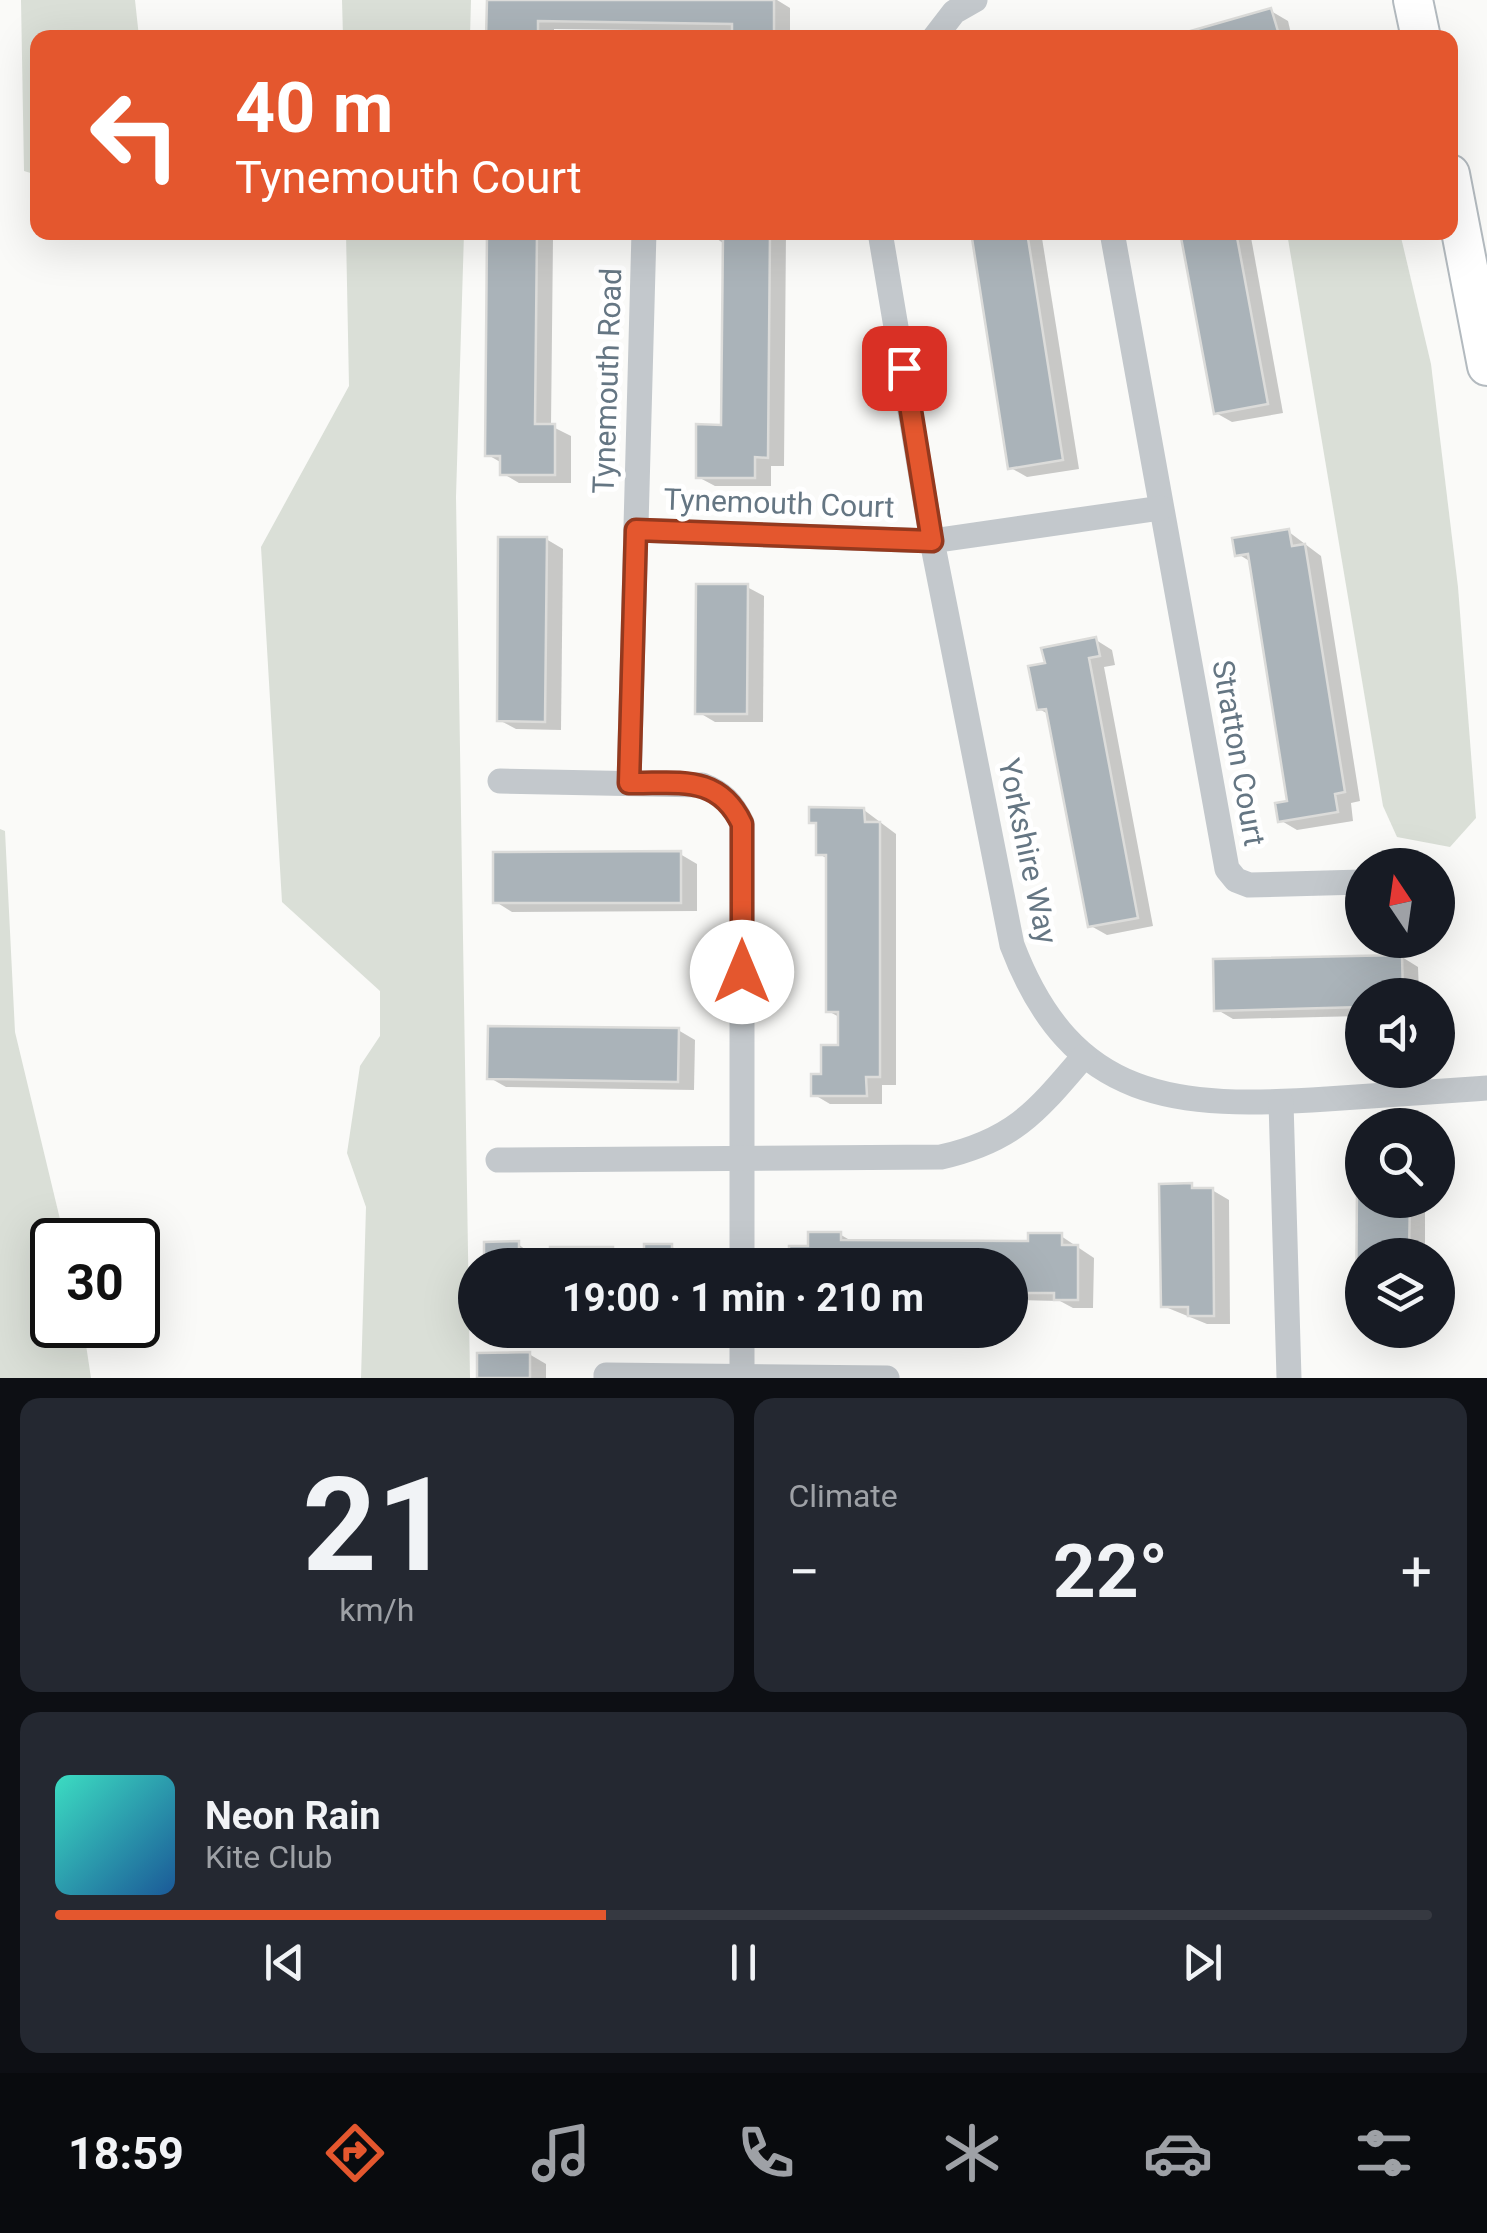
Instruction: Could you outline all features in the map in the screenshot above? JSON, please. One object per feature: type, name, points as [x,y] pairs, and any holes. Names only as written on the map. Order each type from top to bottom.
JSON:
[{"type":"street","points":[[1414,0],[1420,30]]},
{"type":"street","points":[[940,30],[959,4]]},
{"type":"street","points":[[1458,216],[1487,366]]},
{"type":"street","name":"Tynemouth Road","points":[[636,530],[644,240]]},
{"type":"street","name":"Yorkshire Way","points":[[881,240],[932,541],[1012,945],[1027,986],[1051,1023],[1084,1056],[1119,1078],[1160,1094],[1204,1101],[1281,1102],[1487,1088]]},
{"type":"street","name":"Stratton Court","points":[[1113,240],[1227,869],[1236,880],[1249,885],[1345,882]]},
{"type":"street","points":[[932,541],[1161,508]]},
{"type":"street","name":"Tynemouth Court","points":[[629,783],[636,530],[932,541]]},
{"type":"street","points":[[500,781],[702,785],[720,792],[734,805],[742,824],[742,1248]]},
{"type":"street","points":[[498,1160],[941,1157],[976,1149],[1010,1133],[1040,1108],[1084,1056]]},
{"type":"street","points":[[1281,1102],[1290,1378]]},
{"type":"street","points":[[742,1348],[742,1377]]},
{"type":"street","points":[[606,1378],[886,1378]]},
{"type":"shaded area","points":[[21,0],[135,0],[138,30],[30,30],[30,173],[24,171]]},
{"type":"shaded area","points":[[342,0],[471,0],[470,30],[343,30]]},
{"type":"shaded area","points":[[346,240],[464,240],[456,497],[468,1248],[458,1248],[458,1348],[470,1348],[470,1378],[361,1378],[366,1207],[347,1153],[360,1066],[380,1036],[380,991],[282,902],[261,547],[349,386]]},
{"type":"shaded area","points":[[1288,240],[1402,240],[1431,364],[1458,587],[1476,818],[1450,847],[1397,837],[1383,806]]},
{"type":"shaded area","points":[[0,829],[5,831],[15,1032],[60,1218],[30,1218],[30,1348],[86,1348],[91,1378],[0,1378]]},
{"type":"building","points":[[487,0],[774,0],[774,30],[732,30],[732,24],[538,21],[538,30],[486,30]]},
{"type":"building","points":[[1271,8],[1278,30],[1194,30]]},
{"type":"building","points":[[487,240],[537,240],[535,424],[555,424],[555,475],[500,475],[500,456],[485,456]]},
{"type":"building","points":[[723,240],[770,240],[768,458],[755,457],[755,478],[696,478],[696,424],[721,425]]},
{"type":"building","points":[[972,240],[1028,240],[1063,460],[1008,469]]},
{"type":"building","points":[[1181,240],[1237,240],[1268,404],[1214,414]]},
{"type":"building","points":[[1289,529],[1292,546],[1305,544],[1345,792],[1335,794],[1338,812],[1278,822],[1275,803],[1287,801],[1248,554],[1235,556],[1232,538]]},
{"type":"building","points":[[498,537],[547,537],[545,722],[497,721]]},
{"type":"building","points":[[696,584],[748,584],[747,714],[695,714]]},
{"type":"building","points":[[1096,637],[1100,656],[1089,658],[1138,918],[1088,927],[1046,709],[1037,710],[1028,666],[1045,663],[1041,648]]},
{"type":"building","points":[[809,807],[864,808],[865,822],[880,822],[880,1077],[866,1077],[867,1096],[811,1096],[811,1074],[821,1074],[821,1045],[838,1045],[838,1012],[826,1012],[826,855],[816,855],[816,823],[809,823]]},
{"type":"building","points":[[681,851],[681,903],[493,903],[493,852]]},
{"type":"building","points":[[1402,958],[1403,978],[1345,978],[1345,1007],[1214,1011],[1213,959]]},
{"type":"building","points":[[488,1026],[679,1028],[678,1082],[487,1079]]},
{"type":"building","points":[[1192,1183],[1192,1188],[1213,1188],[1214,1316],[1188,1316],[1188,1307],[1161,1307],[1159,1184]]},
{"type":"building","points":[[1357,1218],[1410,1218],[1409,1238],[1357,1238]]},
{"type":"building","points":[[808,1232],[841,1232],[841,1240],[1028,1241],[1028,1233],[1062,1233],[1062,1245],[1078,1245],[1078,1300],[1054,1300],[1054,1293],[1028,1293],[1028,1248],[789,1248],[808,1246]]},
{"type":"building","points":[[519,1241],[519,1248],[484,1248],[484,1242]]},
{"type":"building","points":[[644,1244],[672,1244],[672,1248],[644,1248]]},
{"type":"building","points":[[550,1247],[613,1248],[550,1248]]},
{"type":"building","points":[[530,1352],[530,1378],[477,1378],[477,1353]]},
{"type":"route","points":[[742,972],[742,824],[734,805],[720,792],[702,785],[629,783],[636,530],[932,541],[904,368]]}]
